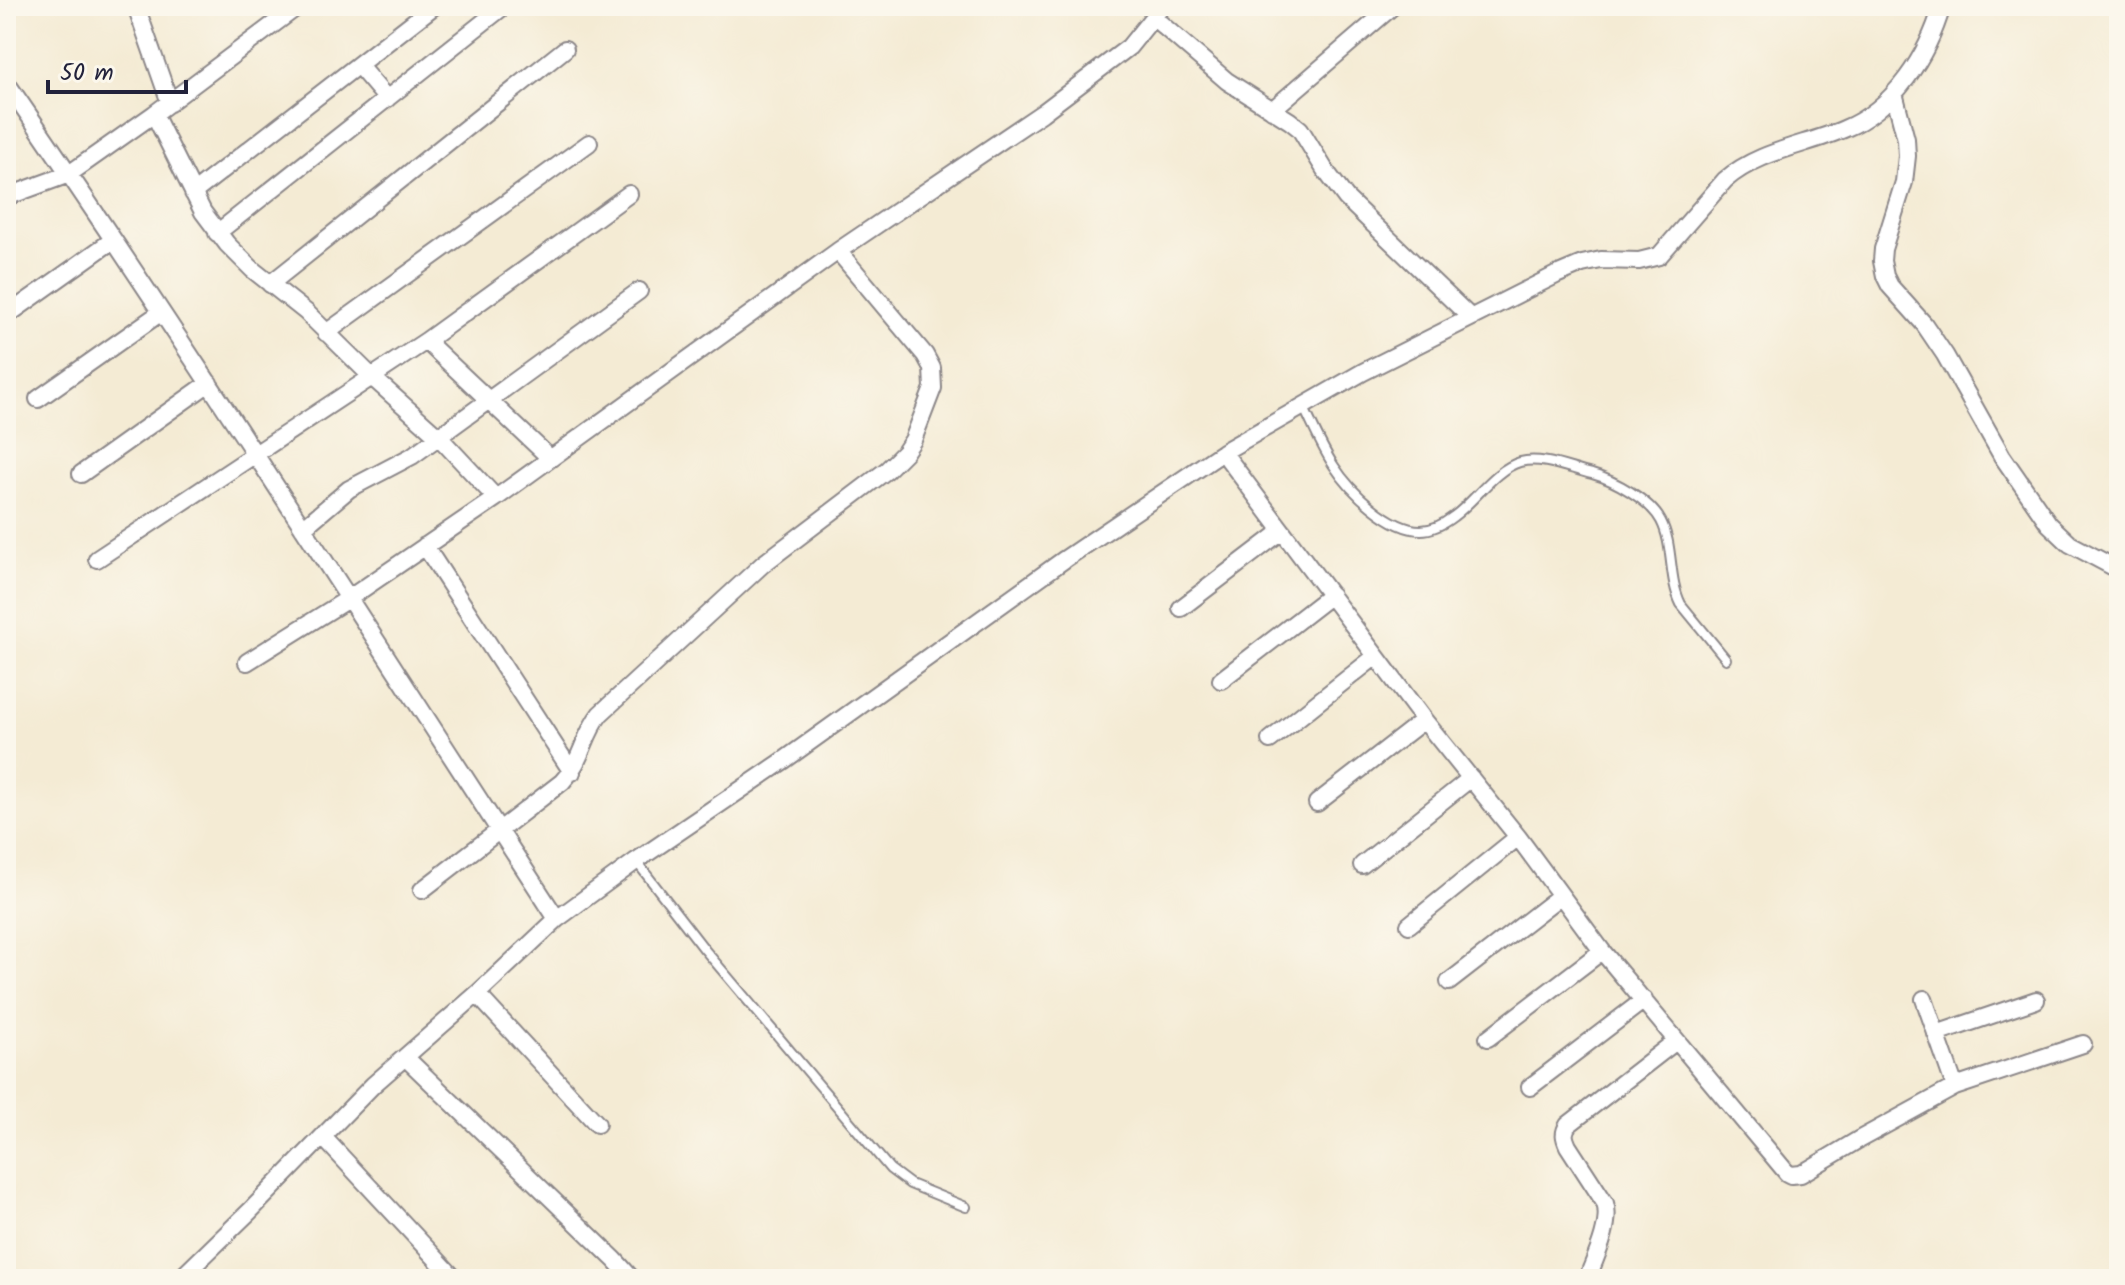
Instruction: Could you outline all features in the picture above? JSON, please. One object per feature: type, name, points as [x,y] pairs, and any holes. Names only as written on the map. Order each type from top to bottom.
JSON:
[{"type":"street","points":[[136,6],[170,103]]},
{"type":"street","points":[[6,197],[69,174],[170,103],[298,6]]},
{"type":"street","points":[[193,193],[434,6]]},
{"type":"street","points":[[217,233],[504,6]]},
{"type":"street","points":[[1272,110],[1393,6]]},
{"type":"street","points":[[180,1279],[373,1085],[557,919],[636,861],[783,761],[1065,559],[1223,452],[1363,372],[1582,264],[1601,260],[1639,261],[1659,256],[1725,180],[1746,164],[1847,129],[1867,117],[1894,93],[1920,60],[1936,28],[1942,6]]},
{"type":"street","points":[[247,662],[348,599],[496,498],[838,251],[1042,113],[1120,54],[1158,12],[1227,81],[1300,129],[1346,198],[1470,317]]},
{"type":"street","points":[[270,284],[565,49]]},
{"type":"street","points":[[358,65],[387,99]]},
{"type":"street","points":[[6,82],[256,453],[557,919]]},
{"type":"street","points":[[1894,93],[1906,139],[1907,156],[1904,182],[1883,249],[1885,276],[1945,355],[2002,456],[2049,524],[2070,544],[2119,570]]},
{"type":"street","points":[[154,114],[193,193],[217,233],[253,270],[306,312],[439,437],[496,498]]},
{"type":"street","points":[[326,333],[589,143]]},
{"type":"street","points":[[97,559],[426,341],[629,194]]},
{"type":"street","points":[[6,316],[113,240]]},
{"type":"street","points":[[422,890],[562,782],[580,758],[591,726],[600,714],[763,564],[887,470],[913,440],[933,388],[932,368],[925,355],[838,251]]},
{"type":"street","points":[[303,528],[349,489],[400,463],[439,437],[639,291]]},
{"type":"street","points":[[38,399],[160,313]]},
{"type":"street","points":[[426,341],[550,458]]},
{"type":"street","points":[[81,474],[209,383]]},
{"type":"street","points":[[1223,452],[1602,951],[1780,1167],[1791,1175],[1801,1174],[1955,1087],[2083,1044]]},
{"type":"street","points":[[1181,608],[1282,531]]},
{"type":"street","points":[[425,546],[572,772]]},
{"type":"street","points":[[1221,680],[1331,595]]},
{"type":"street","points":[[1270,740],[1376,656]]},
{"type":"street","points":[[1317,803],[1424,720]]},
{"type":"street","points":[[1362,865],[1471,778]]},
{"type":"street","points":[[1409,925],[1518,837]]},
{"type":"street","points":[[1449,982],[1560,896]]},
{"type":"street","points":[[1488,1038],[1602,951]]},
{"type":"street","points":[[477,994],[597,1124]]},
{"type":"street","points":[[1924,999],[1955,1087]]},
{"type":"street","points":[[1530,1087],[1644,1000]]},
{"type":"street","points":[[1936,1034],[2036,1000]]},
{"type":"street","points":[[1587,1279],[1599,1249],[1608,1210],[1568,1146],[1565,1131],[1568,1125],[1676,1041]]},
{"type":"street","points":[[405,1057],[632,1279]]},
{"type":"street","points":[[323,1137],[455,1279]]},
{"type":"lane","points":[[1303,406],[1335,467],[1360,496],[1382,515],[1406,527],[1422,530],[1441,524],[1455,516],[1510,465],[1523,461],[1537,460],[1601,477],[1632,493],[1655,512],[1661,522],[1666,534],[1676,594],[1681,604],[1726,659]]},
{"type":"lane","points":[[636,861],[705,950],[890,1169],[910,1184],[966,1207]]}]
